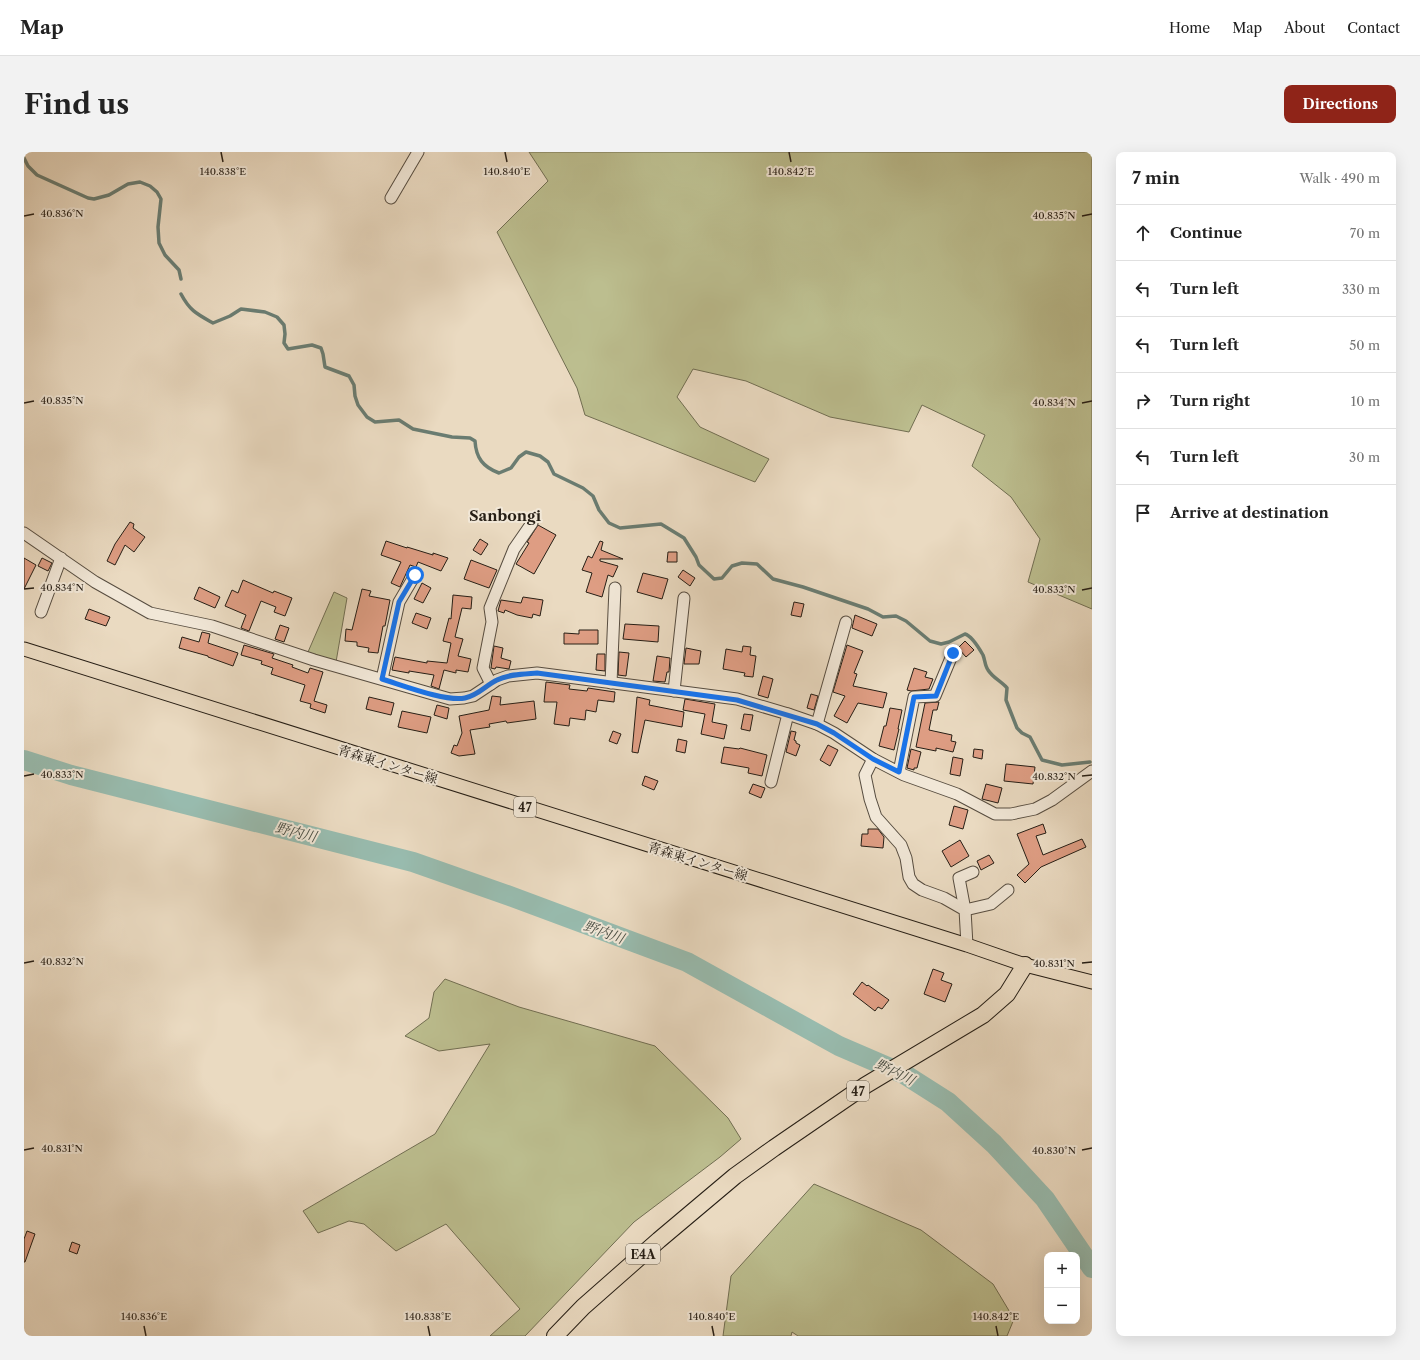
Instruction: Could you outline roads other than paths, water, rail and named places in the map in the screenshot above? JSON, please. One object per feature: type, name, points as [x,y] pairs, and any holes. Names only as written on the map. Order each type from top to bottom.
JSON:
[{"type":"highway","name":"47","points":[[735,1176],[866,1085],[983,1015],[1001,1000],[1012,987],[1026,965]]},
{"type":"highway","name":"E4A","points":[[555,1336],[583,1307],[735,1176]]},
{"type":"main road","name":"青森東インター線","points":[[24,649],[967,945],[1026,965],[1092,982]]},
{"type":"street","points":[[391,198],[418,152]]},
{"type":"street","points":[[491,684],[483,668],[492,622],[490,608],[514,549],[532,523]]},
{"type":"street","points":[[24,533],[96,582],[150,613],[212,626],[314,660],[450,699],[473,696],[497,680],[508,676],[537,673],[737,700],[788,714],[817,724],[834,733],[873,759],[899,772],[956,794],[995,814],[1011,814],[1035,809],[1052,800],[1092,772]]},
{"type":"street","points":[[41,612],[61,558]]},
{"type":"street","points":[[382,679],[399,602],[415,575]]},
{"type":"street","points":[[611,683],[615,588]]},
{"type":"street","points":[[674,691],[684,598]]},
{"type":"street","points":[[817,724],[846,622]]},
{"type":"street","points":[[899,772],[914,697],[936,696],[953,653]]},
{"type":"street","points":[[771,782],[788,714]]},
{"type":"street","points":[[873,759],[865,775],[870,799],[876,817],[901,845],[906,858],[909,877],[913,884],[922,890],[944,898],[965,910],[991,904],[1008,890]]},
{"type":"street","points":[[967,945],[965,910],[959,878],[973,872]]},
{"type":"waterway","points":[[24,158],[28,166],[37,175],[88,198],[94,199],[109,195],[128,184],[140,182],[150,186],[157,192],[161,199],[158,227],[159,243],[165,255],[179,270],[181,279]]},
{"type":"waterway","points":[[181,294],[194,312],[213,323],[230,316],[241,309],[265,312],[277,317],[284,325],[284,343],[288,349],[312,345],[321,348],[325,367],[349,376],[354,385],[358,405],[367,417],[375,422],[399,420],[413,429],[452,437],[470,438],[475,441],[477,452],[481,461],[493,471],[499,473],[511,468],[519,457],[526,452],[540,456],[548,462],[554,474],[583,488],[593,496],[599,510],[609,523],[620,528],[661,524],[684,538],[696,557],[699,565],[714,579],[722,578],[732,566],[742,563],[757,564],[773,579],[803,587],[868,609],[883,617],[896,616],[906,621],[930,641],[941,644],[949,642],[965,634],[968,635],[984,657],[986,667],[990,673],[1007,688],[1006,700],[1017,728],[1022,733],[1030,737],[1042,760],[1062,765],[1090,762]]},
{"type":"waterway","name":"野内川","points":[[24,760],[71,775],[413,862],[507,895],[687,962],[839,1046],[904,1074],[948,1102],[994,1144],[1045,1199],[1092,1268]]},
{"type":"district","name":"Sanbongi","points":[[505,515]]}]
